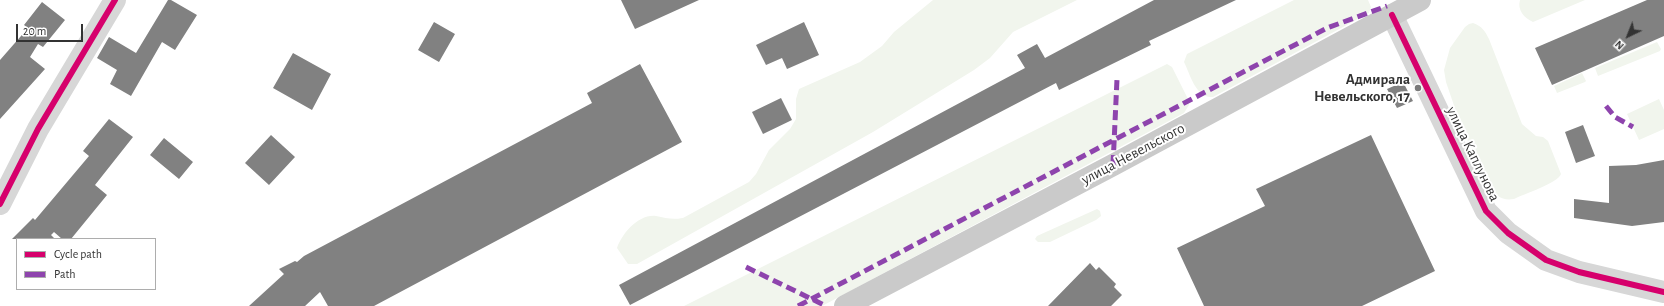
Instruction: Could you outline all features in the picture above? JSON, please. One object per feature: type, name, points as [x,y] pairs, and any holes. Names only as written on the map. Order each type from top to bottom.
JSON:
[{"type":"main road","name":"улица Невельского","points":[[845,306],[1113,165],[1420,0]]},
{"type":"street","points":[[0,204],[38,129],[116,0]]},
{"type":"street","name":"улица Каплунова","points":[[1392,15],[1486,211],[1498,224],[1546,260],[1579,272],[1664,292]]},
{"type":"shaded area","points":[[933,0],[1077,0],[1013,32],[990,58],[974,70],[873,132],[637,264],[628,264],[617,248],[627,231],[632,226],[643,218],[649,216],[672,219],[683,218],[749,182],[756,174],[769,150],[790,129],[796,119],[796,99],[799,89],[860,62],[882,46],[894,32]]},
{"type":"shaded area","points":[[1294,0],[1368,0],[1371,7],[1369,13],[1213,97],[1207,97],[1198,90],[1191,79],[1184,62],[1187,54]]},
{"type":"shaded area","points":[[1520,0],[1585,0],[1533,22],[1520,10]]},
{"type":"shaded area","points":[[1473,23],[1483,29],[1489,39],[1522,124],[1536,136],[1543,137],[1548,141],[1561,174],[1547,185],[1514,199],[1500,197],[1490,186],[1462,129],[1446,82],[1444,70],[1450,48],[1465,27]]},
{"type":"shaded area","points":[[1657,42],[1661,49],[1660,51],[1598,76],[1595,68]]},
{"type":"shaded area","points":[[1167,64],[1172,67],[1188,99],[1189,105],[1184,113],[822,306],[684,306]]},
{"type":"shaded area","points":[[1582,73],[1586,81],[1585,82],[1557,93],[1554,86]]},
{"type":"shaded area","points":[[1659,99],[1664,110],[1664,129],[1639,140],[1627,114]]},
{"type":"shaded area","points":[[1097,209],[1100,211],[1101,216],[1096,220],[1050,242],[1038,242],[1035,239],[1037,236]]},
{"type":"building","points":[[168,0],[171,0],[197,15],[175,50],[162,42],[131,96],[110,84],[117,70],[97,58],[109,37],[136,53]]},
{"type":"building","points":[[621,0],[699,0],[635,29]]},
{"type":"building","points":[[1154,0],[1236,0],[1149,41],[1151,45],[1059,90],[1056,83],[630,305],[619,285],[1025,68],[1017,55],[1037,44],[1045,58]]},
{"type":"building","points":[[1647,0],[1664,0],[1664,36],[1552,85],[1535,48]]},
{"type":"building","points":[[42,2],[65,20],[43,47],[38,44],[30,57],[45,69],[0,119],[0,60],[28,28],[24,25]]},
{"type":"building","points":[[434,22],[455,34],[439,62],[418,50]]},
{"type":"building","points":[[804,22],[819,55],[787,69],[782,58],[766,65],[756,45]]},
{"type":"building","points":[[293,53],[331,74],[312,110],[273,88]]},
{"type":"building","points":[[640,64],[682,142],[374,306],[328,306],[320,292],[305,306],[249,306],[284,274],[279,269],[295,261],[297,262],[304,256],[592,103],[587,93]]},
{"type":"building","points":[[1403,82],[1413,101],[1397,108],[1387,89]]},
{"type":"building","points":[[781,98],[792,120],[763,134],[752,112]]},
{"type":"building","points":[[109,119],[133,137],[95,185],[107,195],[72,238],[61,238],[54,232],[51,235],[54,238],[12,239],[33,218],[35,220],[89,156],[83,151]]},
{"type":"building","points":[[1583,125],[1595,156],[1576,163],[1565,132]]},
{"type":"building","points":[[271,135],[295,157],[269,185],[245,163]]},
{"type":"building","points":[[1371,135],[1435,271],[1362,306],[1204,306],[1177,248],[1265,206],[1256,189]]},
{"type":"building","points":[[164,138],[193,162],[179,179],[150,155]]},
{"type":"building","points":[[1664,160],[1664,222],[1632,226],[1574,218],[1574,199],[1609,203],[1609,166],[1636,165]]},
{"type":"building","points":[[1090,263],[1096,270],[1099,267],[1116,284],[1114,287],[1122,295],[1111,306],[1048,306]]},
{"type":"marked path","points":[[798,306],[1327,28],[1387,6]]},
{"type":"marked path","points":[[1113,165],[1117,79]]},
{"type":"marked path","points":[[1606,106],[1615,117],[1633,127]]},
{"type":"marked path","points":[[746,267],[826,306]]},
{"type":"cycle path","points":[[0,204],[38,129],[115,0]]},
{"type":"cycle path","points":[[1392,15],[1486,211],[1508,233],[1546,260],[1579,272],[1664,292]]},
{"type":"place","name":"Адмирала Невельского, 17","points":[[1418,88]]}]
